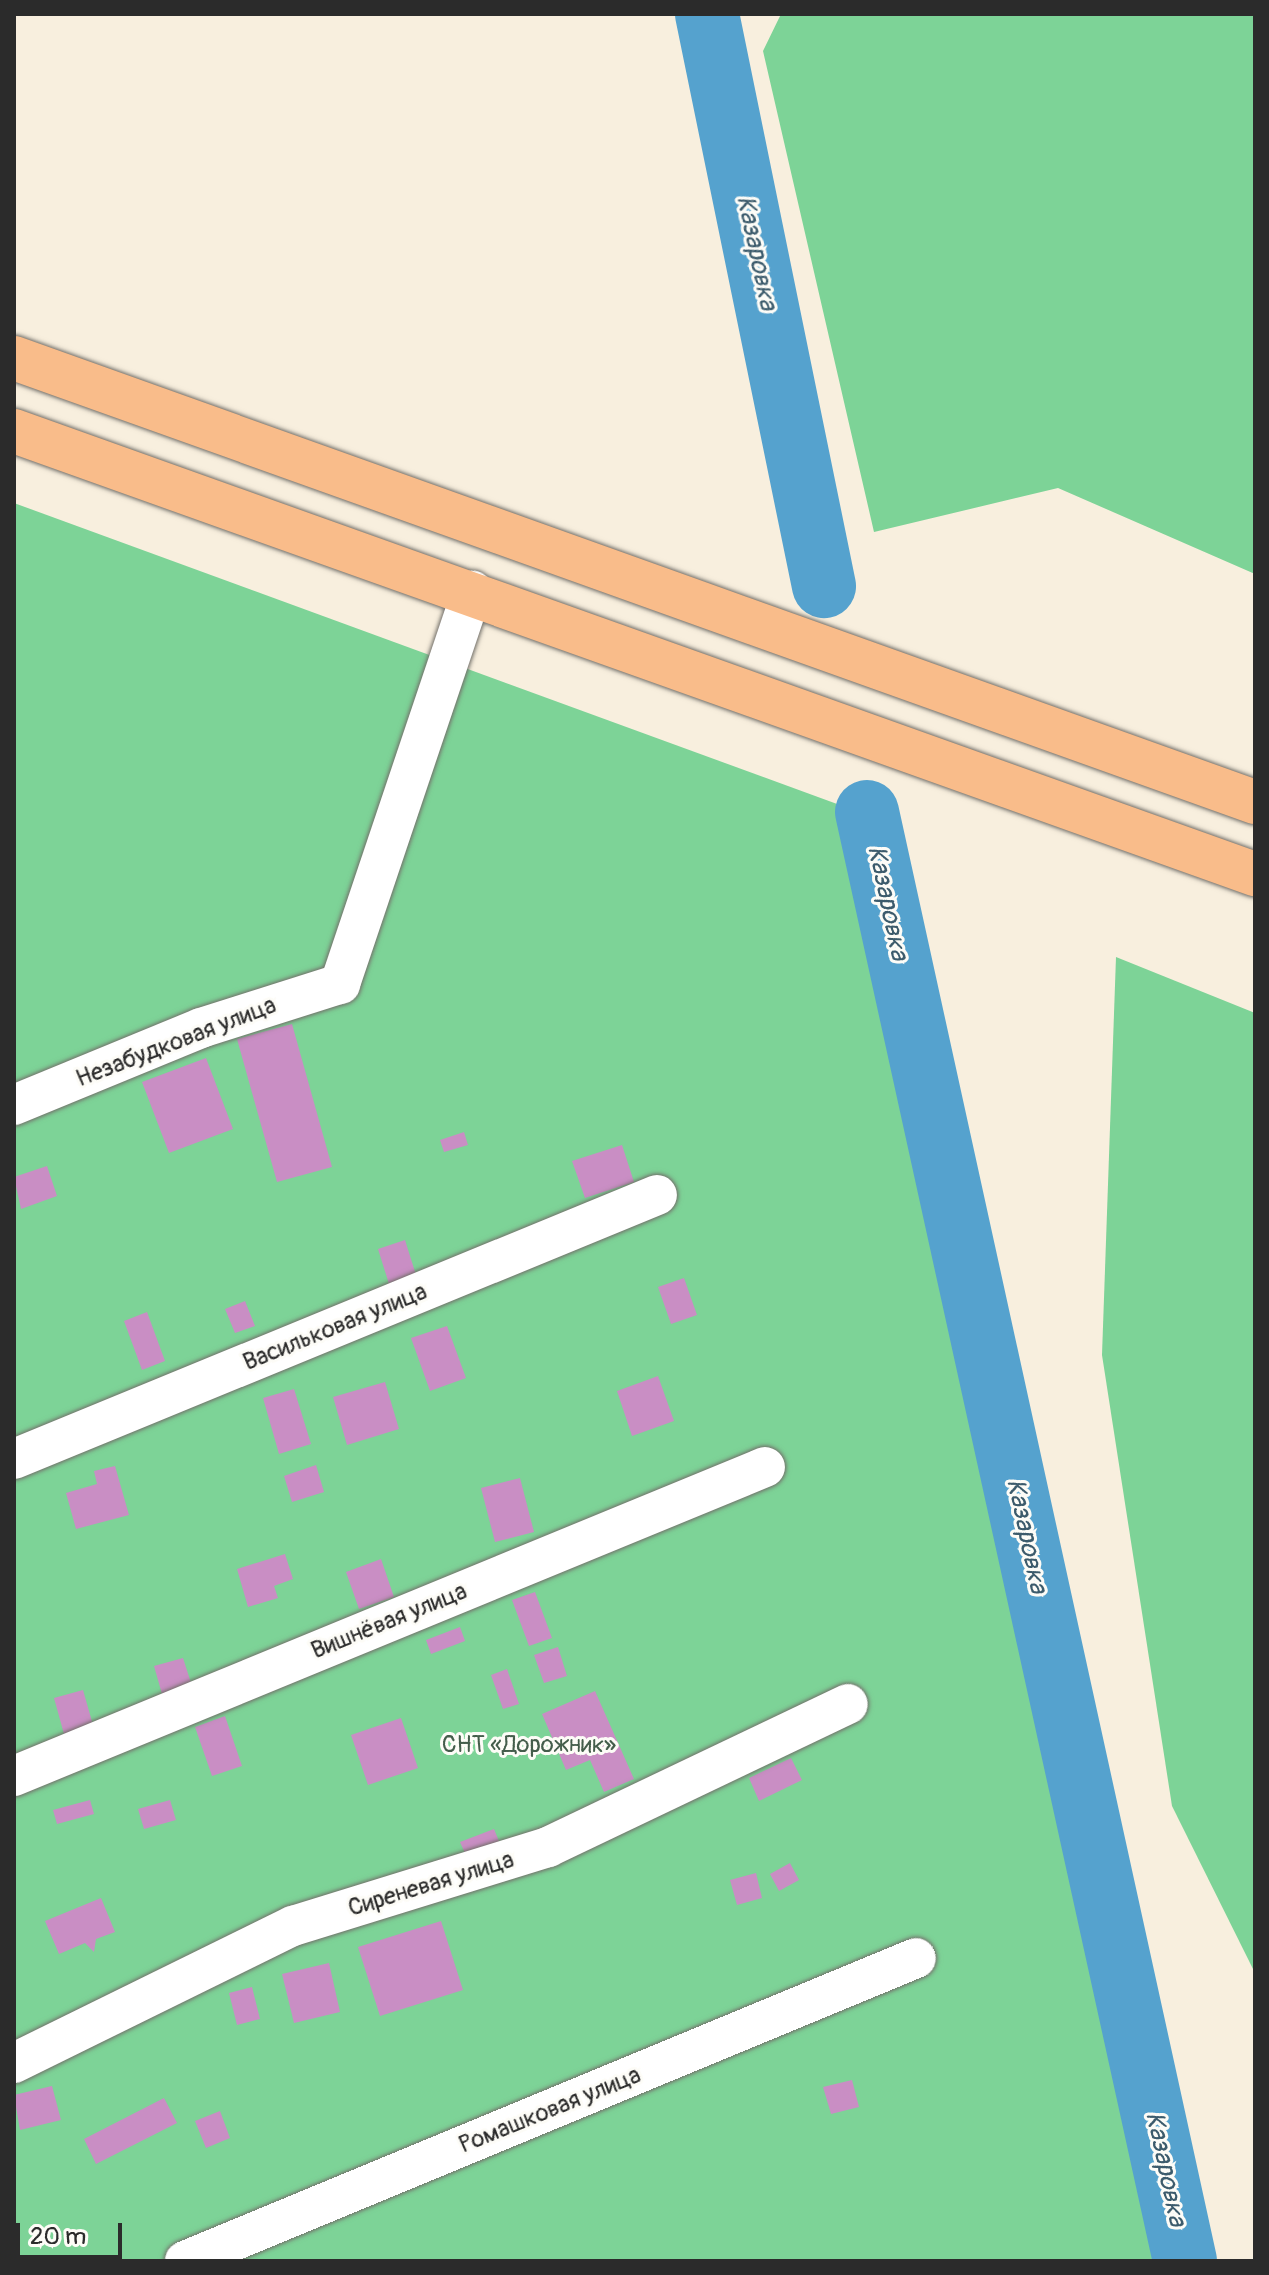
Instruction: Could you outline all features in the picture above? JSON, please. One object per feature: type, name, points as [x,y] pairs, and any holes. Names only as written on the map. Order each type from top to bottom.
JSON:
[{"type":"highway","points":[[14,358],[1255,802]]},
{"type":"highway","points":[[14,431],[472,591],[1255,874]]},
{"type":"street","name":"Незабудковая улица","points":[[14,1105],[201,1028],[340,984],[472,591]]},
{"type":"street","name":"Васильковая улица","points":[[14,1459],[657,1195]]},
{"type":"street","name":"Вишнёвая улица","points":[[14,1776],[765,1467]]},
{"type":"street","name":"Сиреневая улица","points":[[14,2063],[293,1926],[548,1847],[848,1704]]},
{"type":"street","name":"Ромашковая улица","points":[[185,2261],[916,1958]]},
{"type":"green space","points":[[781,14],[1255,14],[1255,574],[1058,488],[874,532],[763,51]]},
{"type":"green space","name":"СНТ «Дорожник»","points":[[14,503],[848,808],[1172,2261],[14,2261]]},
{"type":"green space","points":[[1116,957],[1255,1013],[1255,1973],[1172,1806],[1102,1355]]},
{"type":"building","points":[[292,1024],[332,1167],[277,1182],[237,1039]]},
{"type":"building","points":[[206,1058],[233,1129],[169,1153],[142,1082]]},
{"type":"building","points":[[464,1132],[468,1145],[444,1152],[440,1140]]},
{"type":"building","points":[[622,1145],[634,1182],[585,1198],[572,1161]]},
{"type":"building","points":[[47,1166],[57,1196],[21,1209],[14,1177]]},
{"type":"building","points":[[405,1240],[416,1275],[389,1284],[378,1249]]},
{"type":"building","points":[[684,1278],[697,1315],[671,1324],[658,1287]]},
{"type":"building","points":[[245,1301],[255,1326],[235,1333],[225,1309]]},
{"type":"building","points":[[147,1312],[165,1361],[142,1370],[124,1321]]},
{"type":"building","points":[[447,1326],[466,1378],[430,1391],[411,1338]]},
{"type":"building","points":[[658,1376],[674,1421],[632,1436],[617,1391]]},
{"type":"building","points":[[385,1382],[399,1429],[347,1445],[333,1397]]},
{"type":"building","points":[[294,1389],[311,1444],[279,1454],[263,1398]]},
{"type":"building","points":[[316,1465],[324,1492],[292,1502],[284,1476]]},
{"type":"building","points":[[115,1466],[129,1515],[76,1529],[66,1493],[97,1484],[94,1471]]},
{"type":"building","points":[[520,1478],[534,1532],[495,1542],[481,1488]]},
{"type":"building","points":[[285,1554],[293,1579],[274,1586],[278,1598],[248,1607],[237,1569]]},
{"type":"building","points":[[381,1559],[394,1597],[359,1609],[346,1572]]},
{"type":"building","points":[[535,1592],[552,1638],[529,1646],[512,1600]]},
{"type":"building","points":[[460,1627],[465,1641],[431,1654],[426,1640]]},
{"type":"building","points":[[558,1647],[567,1676],[544,1683],[534,1655]]},
{"type":"building","points":[[183,1658],[192,1686],[162,1694],[154,1666]]},
{"type":"building","points":[[507,1669],[519,1704],[503,1709],[491,1675]]},
{"type":"building","points":[[83,1690],[93,1725],[64,1734],[54,1698]]},
{"type":"building","points":[[595,1691],[634,1779],[604,1792],[590,1760],[566,1770],[542,1714]]},
{"type":"building","points":[[225,1716],[242,1766],[212,1776],[195,1727]]},
{"type":"building","points":[[401,1718],[418,1768],[368,1785],[351,1735]]},
{"type":"building","points":[[791,1758],[802,1780],[759,1801],[749,1778]]},
{"type":"building","points":[[90,1800],[94,1814],[57,1824],[53,1810]]},
{"type":"building","points":[[170,1800],[176,1820],[144,1829],[138,1809]]},
{"type":"building","points":[[494,1829],[501,1846],[468,1860],[460,1842]]},
{"type":"building","points":[[790,1863],[799,1880],[779,1891],[770,1874]]},
{"type":"building","points":[[756,1873],[762,1898],[737,1905],[730,1880]]},
{"type":"building","points":[[101,1898],[115,1932],[96,1939],[94,1952],[85,1943],[59,1954],[45,1921]]},
{"type":"building","points":[[441,1921],[463,1990],[380,2016],[358,1947]]},
{"type":"building","points":[[329,1963],[340,2012],[294,2023],[282,1974]]},
{"type":"building","points":[[252,1987],[260,2019],[237,2025],[229,1993]]},
{"type":"building","points":[[852,2080],[859,2107],[831,2114],[823,2087]]},
{"type":"building","points":[[52,2086],[61,2120],[20,2130],[14,2095]]},
{"type":"building","points":[[164,2098],[177,2123],[96,2164],[84,2139]]},
{"type":"building","points":[[220,2111],[230,2138],[206,2148],[195,2121]]},
{"type":"waterway","name":"Казаровка","points":[[707,14],[824,586]]},
{"type":"waterway","name":"Казаровка","points":[[867,812],[1185,2261]]}]
